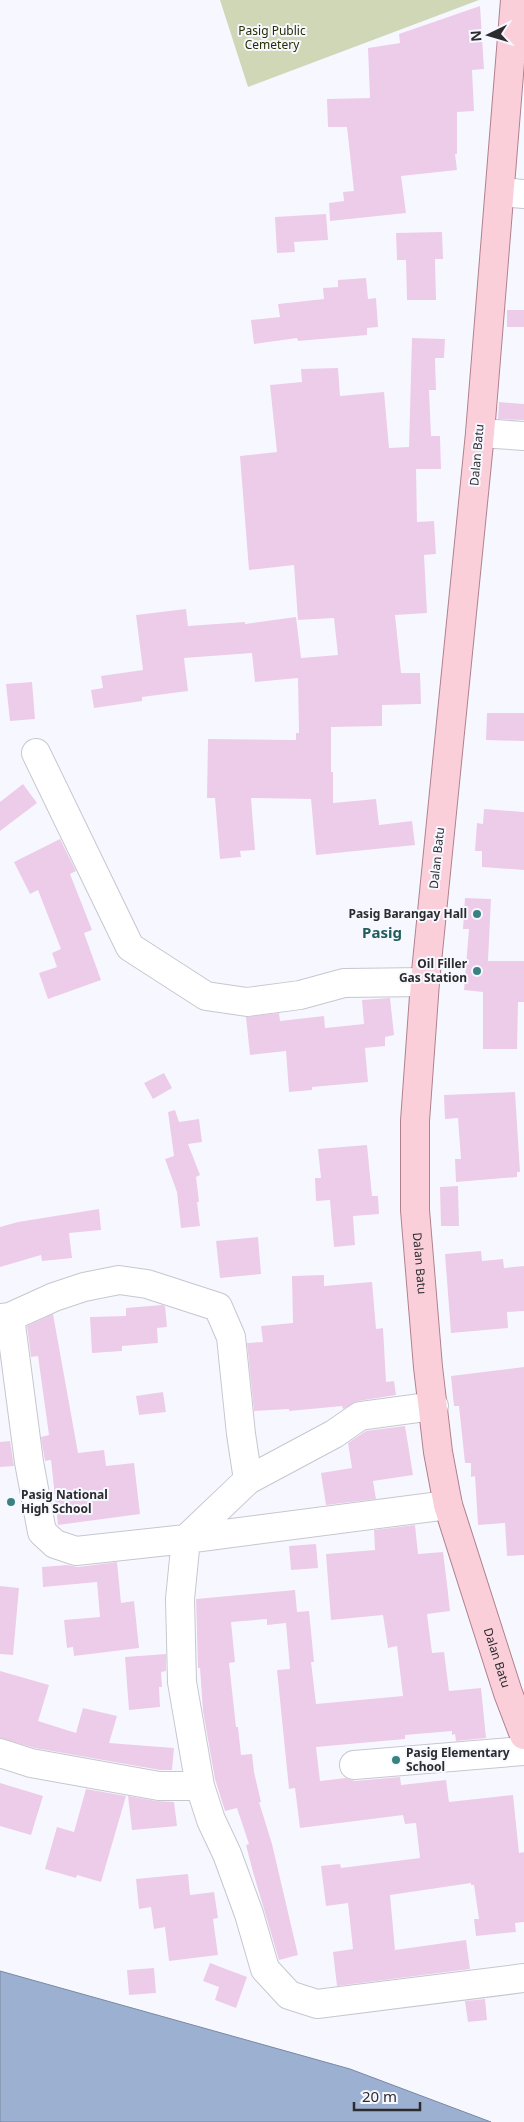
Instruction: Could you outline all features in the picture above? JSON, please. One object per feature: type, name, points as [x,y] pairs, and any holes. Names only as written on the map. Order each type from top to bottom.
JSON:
[{"type":"main road","name":"Dalan Batu","points":[[515,0],[512,193],[480,433],[425,982],[415,1121],[415,1210],[428,1367],[438,1452],[448,1505],[508,1693],[524,1735]]},
{"type":"street","points":[[480,433],[524,436]]},
{"type":"street","points":[[36,753],[130,948],[206,996],[247,1002],[300,995],[344,982],[425,982]]},
{"type":"street","points":[[248,1480],[241,1434],[231,1337],[218,1307],[147,1284],[119,1280],[84,1287],[5,1317],[42,1532],[55,1544],[76,1550],[186,1539],[448,1505]]},
{"type":"street","points":[[434,1406],[360,1416],[334,1434],[248,1480],[186,1539],[180,1599],[182,1682],[200,1786],[211,1820],[227,1854],[249,1914],[265,1969],[289,1995],[317,2004],[472,1983],[524,1978]]},
{"type":"street","points":[[354,1765],[524,1751]]},
{"type":"street","points":[[0,1753],[31,1763],[160,1786],[200,1786]]},
{"type":"green space","name":"Pasig Public Cemetery","points":[[220,0],[479,0],[248,87]]},
{"type":"water","points":[[0,1971],[350,2069],[491,2122],[0,2122]]},
{"type":"building","points":[[480,6],[484,69],[472,70],[474,111],[457,112],[457,154],[455,154],[457,170],[401,176],[406,213],[330,221],[329,203],[344,201],[343,192],[354,191],[347,127],[328,127],[327,99],[370,98],[368,48],[400,43],[399,34]]},
{"type":"building","points":[[326,214],[328,240],[294,242],[295,252],[277,253],[275,217]]},
{"type":"building","points":[[442,232],[443,259],[435,259],[436,300],[407,300],[406,260],[397,260],[396,233]]},
{"type":"building","points":[[366,278],[368,299],[376,298],[378,327],[367,328],[367,335],[298,341],[297,338],[254,344],[251,320],[280,317],[278,304],[324,299],[323,288],[338,287],[338,280]]},
{"type":"building","points":[[507,310],[524,310],[524,327],[507,327]]},
{"type":"building","points":[[412,338],[445,339],[444,358],[435,358],[436,390],[429,390],[431,436],[440,436],[441,469],[416,469],[417,522],[434,521],[436,554],[424,555],[427,613],[395,615],[401,673],[420,673],[421,704],[382,705],[382,726],[331,727],[331,772],[333,772],[333,803],[376,799],[379,825],[412,821],[415,845],[316,855],[311,799],[251,798],[255,850],[240,851],[241,857],[220,859],[215,798],[207,798],[208,739],[296,740],[296,733],[299,733],[298,678],[255,682],[252,653],[184,658],[188,691],[142,697],[142,701],[94,708],[91,690],[103,688],[101,676],[143,670],[136,615],[186,609],[188,626],[245,622],[245,624],[296,617],[301,658],[338,655],[334,618],[298,620],[294,565],[249,570],[240,456],[277,452],[270,385],[302,382],[301,369],[338,368],[340,396],[384,392],[389,448],[409,447]]},
{"type":"building","points":[[499,402],[524,404],[524,420],[498,419]]},
{"type":"building","points":[[32,682],[35,719],[10,721],[6,684]]},
{"type":"building","points":[[487,713],[524,713],[524,741],[486,740]]},
{"type":"building","points":[[23,784],[37,803],[0,831],[0,802]]},
{"type":"building","points":[[484,809],[524,812],[524,870],[482,867],[482,851],[475,851],[477,823],[483,824]]},
{"type":"building","points":[[60,839],[76,871],[70,874],[92,930],[84,933],[101,980],[48,999],[39,973],[57,967],[52,953],[61,949],[38,890],[30,894],[14,862]]},
{"type":"building","points":[[465,898],[491,899],[488,961],[524,961],[524,1002],[518,1002],[517,1049],[483,1049],[483,992],[464,990],[469,929],[463,929]]},
{"type":"building","points":[[390,998],[394,1035],[385,1037],[385,1046],[365,1048],[368,1082],[312,1087],[312,1090],[289,1092],[286,1051],[250,1055],[246,1017],[279,1013],[280,1021],[324,1016],[325,1028],[364,1024],[362,1000]]},
{"type":"building","points":[[164,1073],[172,1088],[153,1099],[144,1083]]},
{"type":"building","points":[[515,1092],[520,1172],[517,1172],[517,1177],[456,1182],[455,1159],[461,1159],[458,1118],[445,1119],[444,1095]]},
{"type":"building","points":[[175,1110],[179,1122],[199,1119],[202,1142],[188,1144],[200,1175],[196,1177],[200,1226],[181,1228],[177,1192],[165,1159],[174,1156],[168,1112]]},
{"type":"building","points":[[367,1145],[372,1196],[378,1196],[379,1214],[353,1216],[355,1245],[334,1247],[330,1200],[316,1201],[315,1178],[321,1178],[318,1149]]},
{"type":"building","points":[[458,1186],[459,1226],[441,1226],[440,1187]]},
{"type":"building","points":[[99,1209],[101,1230],[69,1233],[72,1258],[42,1261],[41,1255],[0,1267],[0,1227],[18,1222]]},
{"type":"building","points":[[258,1237],[261,1274],[220,1278],[216,1241]]},
{"type":"building","points":[[481,1251],[482,1261],[503,1259],[504,1268],[524,1266],[524,1311],[507,1312],[508,1328],[451,1333],[445,1254]]},
{"type":"building","points":[[324,1275],[324,1286],[372,1282],[376,1329],[383,1328],[386,1382],[394,1381],[396,1395],[358,1401],[343,1409],[342,1406],[289,1411],[289,1409],[254,1411],[247,1343],[263,1342],[261,1326],[293,1323],[292,1276]]},
{"type":"building","points":[[165,1306],[167,1327],[157,1328],[158,1343],[122,1346],[122,1351],[92,1353],[90,1317],[126,1316],[126,1308]]},
{"type":"building","points":[[53,1314],[78,1453],[104,1450],[106,1466],[134,1463],[140,1514],[58,1525],[51,1460],[45,1461],[41,1437],[49,1435],[38,1356],[31,1357],[27,1326]]},
{"type":"building","points":[[524,1367],[524,1555],[507,1556],[505,1523],[478,1525],[475,1476],[471,1477],[471,1463],[465,1463],[459,1406],[454,1406],[451,1376]]},
{"type":"building","points":[[163,1392],[166,1412],[139,1415],[136,1396]]},
{"type":"building","points":[[405,1426],[413,1475],[373,1481],[376,1499],[326,1505],[321,1473],[352,1468],[348,1443],[366,1431]]},
{"type":"building","points":[[10,1441],[14,1466],[0,1467],[0,1442]]},
{"type":"building","points":[[415,1525],[418,1554],[443,1552],[450,1611],[427,1614],[432,1653],[444,1652],[449,1691],[481,1688],[486,1738],[456,1741],[455,1734],[452,1735],[452,1731],[405,1735],[405,1739],[316,1747],[320,1781],[346,1778],[355,1781],[400,1777],[401,1785],[446,1780],[449,1802],[513,1795],[519,1853],[524,1852],[524,1922],[515,1923],[516,1932],[476,1936],[474,1919],[479,1919],[474,1885],[471,1885],[471,1883],[390,1895],[395,1950],[466,1940],[470,1969],[337,1986],[333,1952],[353,1949],[348,1903],[326,1906],[321,1866],[340,1864],[341,1868],[420,1858],[416,1823],[405,1824],[403,1815],[300,1828],[295,1788],[289,1789],[277,1670],[290,1669],[286,1623],[267,1625],[267,1619],[231,1622],[235,1662],[229,1663],[241,1755],[252,1754],[261,1802],[259,1802],[272,1844],[298,1955],[279,1960],[246,1845],[249,1844],[237,1808],[225,1811],[215,1779],[203,1711],[200,1668],[198,1668],[196,1599],[295,1590],[297,1612],[309,1611],[314,1662],[311,1662],[316,1704],[403,1696],[397,1646],[388,1648],[383,1615],[331,1620],[326,1554],[375,1550],[374,1530]]},
{"type":"building","points":[[316,1544],[318,1568],[291,1570],[289,1546]]},
{"type":"building","points":[[117,1562],[121,1603],[134,1601],[139,1648],[74,1656],[73,1647],[67,1648],[64,1620],[100,1617],[97,1582],[43,1587],[42,1567],[67,1565],[78,1567]]},
{"type":"building","points":[[0,1586],[19,1588],[13,1655],[0,1654]]},
{"type":"building","points":[[166,1654],[166,1671],[161,1672],[162,1687],[159,1687],[160,1707],[129,1710],[125,1657]]},
{"type":"building","points":[[0,1671],[49,1685],[38,1721],[76,1733],[83,1708],[117,1716],[109,1743],[174,1748],[172,1770],[160,1770],[35,1748],[0,1738]]},
{"type":"building","points":[[0,1783],[43,1796],[31,1835],[0,1826]]},
{"type":"building","points":[[86,1789],[126,1796],[101,1882],[77,1875],[76,1878],[45,1869],[57,1827],[74,1832]]},
{"type":"building","points":[[128,1796],[174,1802],[177,1826],[132,1830]]},
{"type":"building","points":[[188,1874],[190,1895],[214,1892],[218,1918],[213,1919],[218,1955],[169,1961],[165,1927],[154,1929],[151,1907],[139,1909],[136,1879]]},
{"type":"building","points":[[210,1963],[247,1977],[236,2008],[215,2000],[219,1987],[203,1981]]},
{"type":"building","points":[[154,1968],[156,1993],[129,1995],[127,1970]]},
{"type":"building","points":[[485,1999],[487,2020],[468,2022],[465,2001]]},
{"type":"place","name":"Pasig Barangay Hall","points":[[477,914]]},
{"type":"place","name":"Oil Filler Gas Station","points":[[477,971]]},
{"type":"place","name":"Pasig National High School","points":[[11,1502]]},
{"type":"place","name":"Pasig Elementary School","points":[[396,1760]]},
{"type":"district","name":"Pasig","points":[[382,933]]}]
